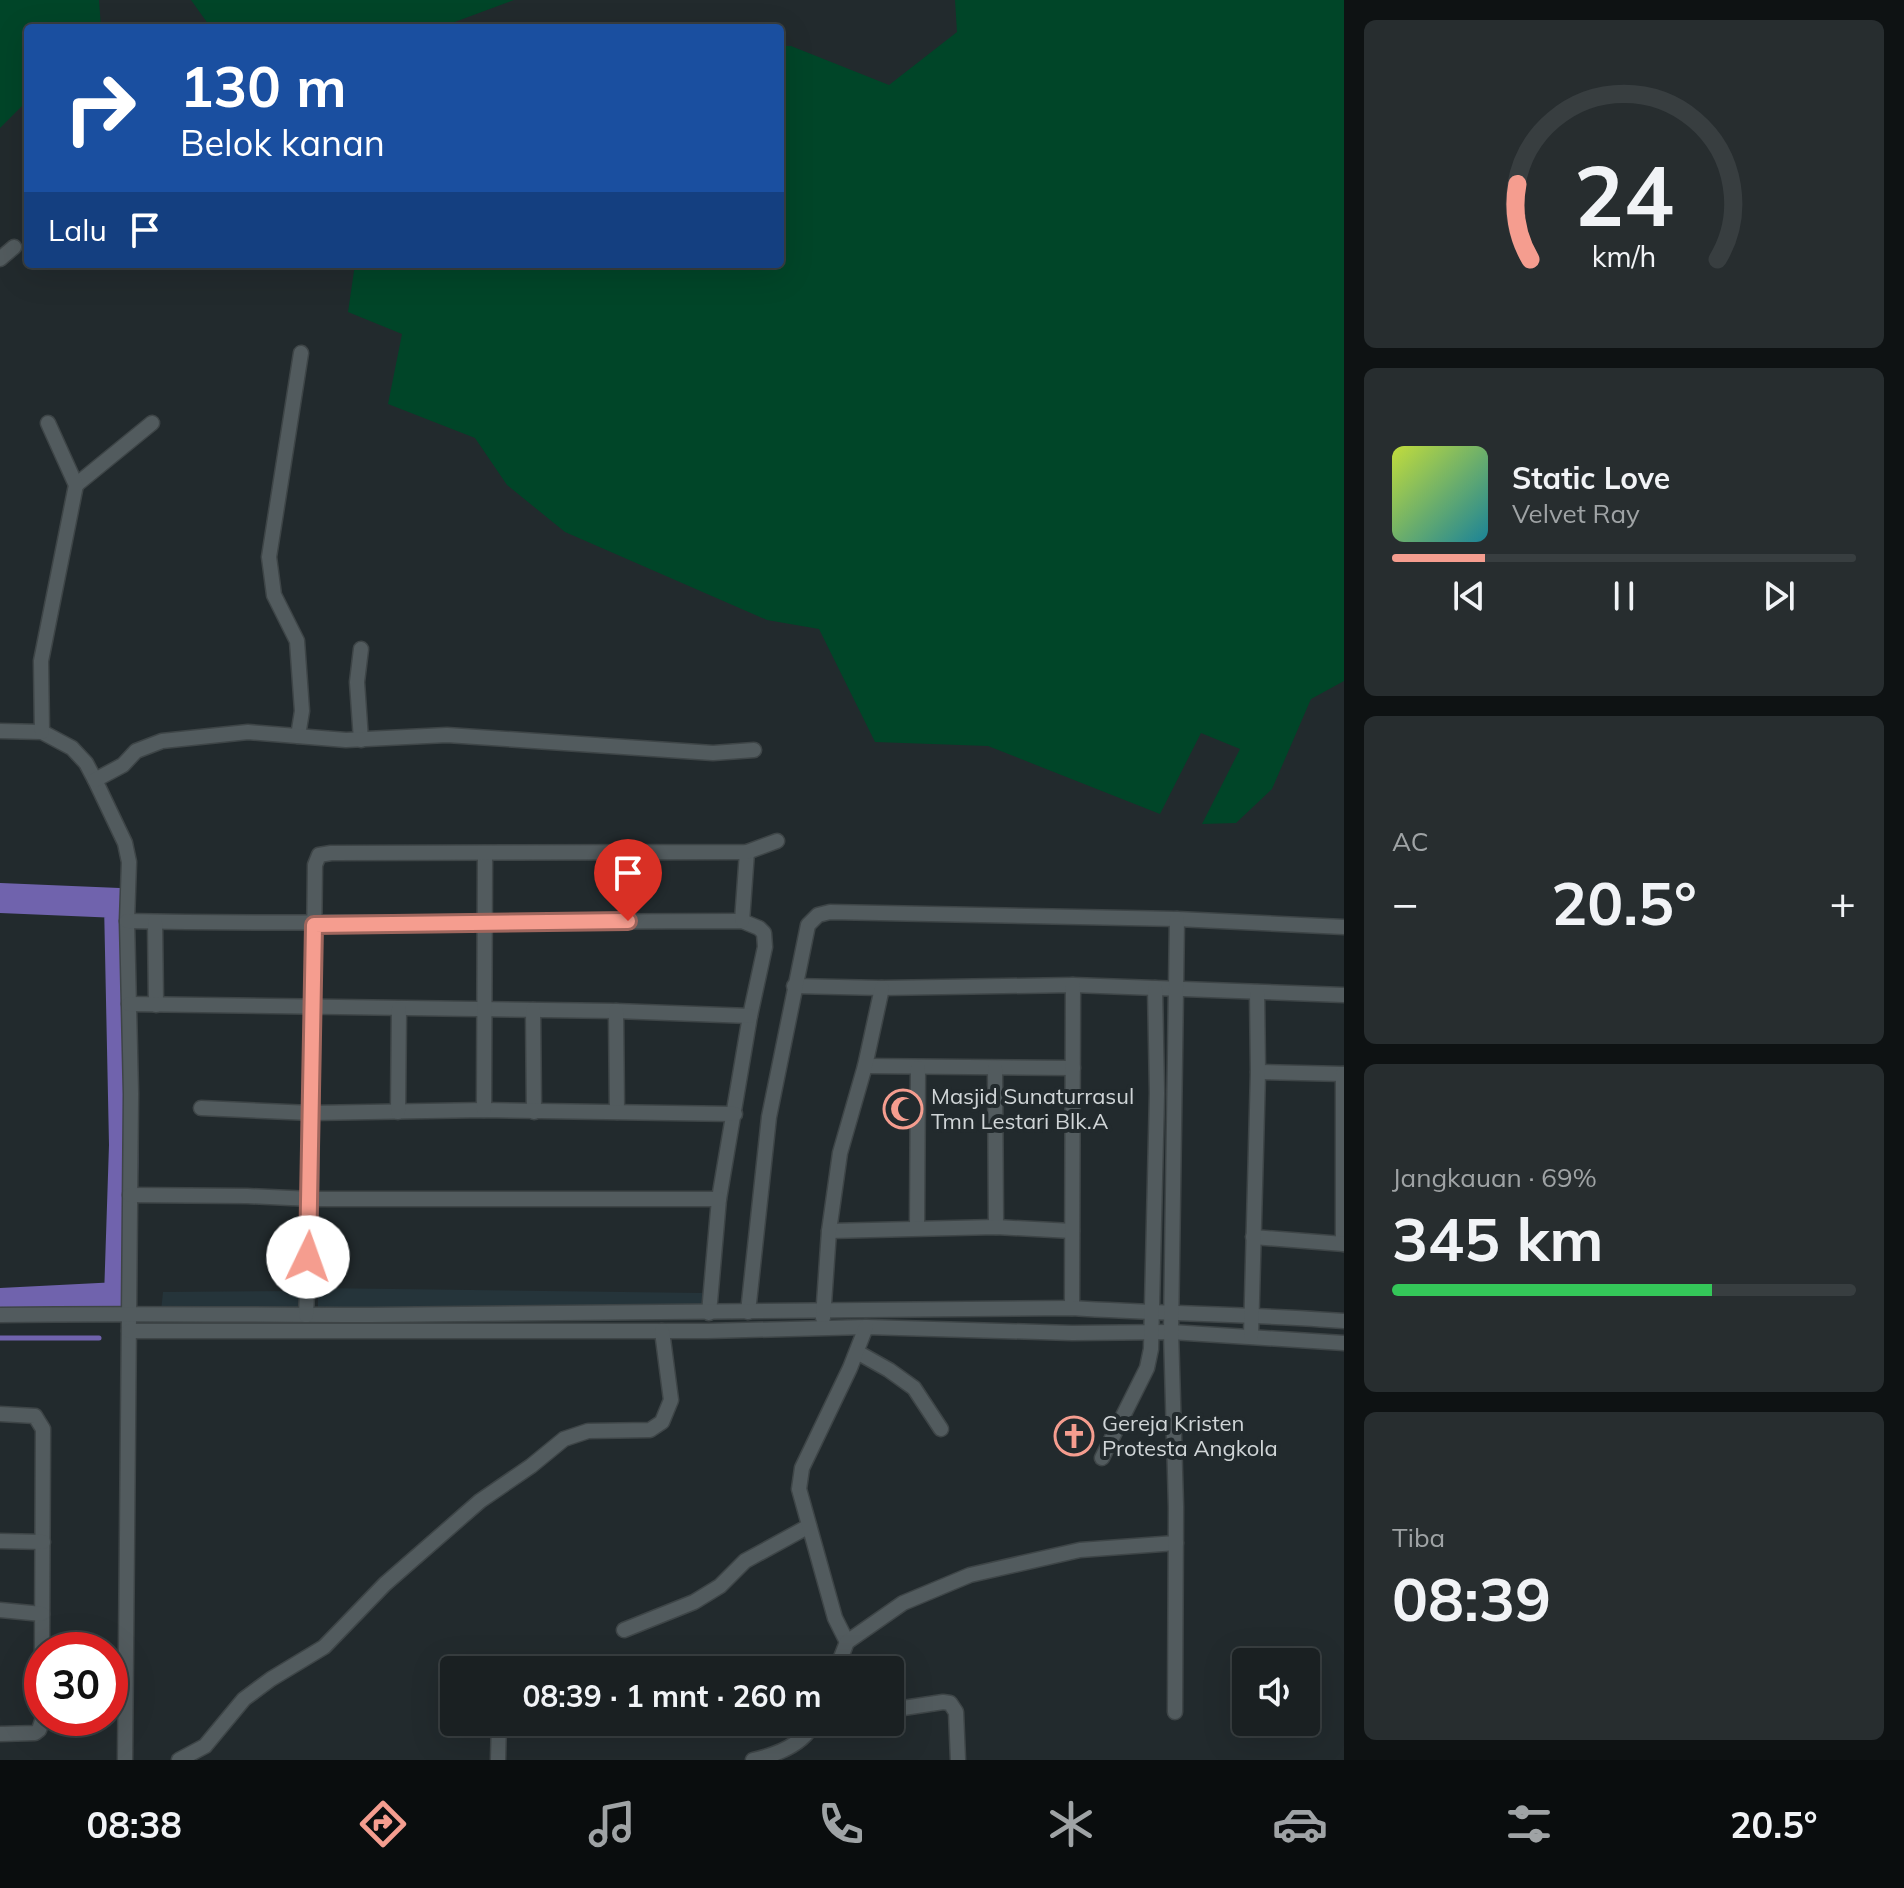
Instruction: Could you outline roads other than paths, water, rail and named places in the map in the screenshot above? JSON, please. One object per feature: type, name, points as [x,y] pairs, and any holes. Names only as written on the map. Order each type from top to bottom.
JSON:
[{"type":"street","points":[[0,259],[14,247]]},
{"type":"street","points":[[298,736],[302,711],[297,641],[274,595],[269,557],[301,353]]},
{"type":"street","points":[[42,732],[41,661],[76,485],[48,423]]},
{"type":"street","points":[[76,485],[152,423]]},
{"type":"street","points":[[361,649],[357,682],[361,740]]},
{"type":"street","points":[[0,731],[42,732],[72,748],[86,763],[95,780],[125,843],[129,862],[130,1195],[125,1760]]},
{"type":"street","points":[[95,780],[123,765],[136,751],[162,741],[248,732],[361,740],[447,735],[713,753],[754,750]]},
{"type":"street","points":[[306,1315],[311,1199],[316,859],[323,853],[747,852],[777,841]]},
{"type":"street","points":[[742,921],[747,852]]},
{"type":"street","points":[[484,1110],[485,853]]},
{"type":"street","points":[[748,1312],[769,1117],[808,925],[818,915],[825,912],[1177,919],[1344,927]]},
{"type":"street","points":[[1175,1712],[1176,1543],[1171,1312],[1177,919]]},
{"type":"street","points":[[127,921],[314,925],[742,921],[759,928],[764,933],[765,947],[719,1199],[709,1313]]},
{"type":"street","points":[[155,922],[156,1005]]},
{"type":"street","points":[[794,986],[1073,985],[1344,995]]},
{"type":"street","points":[[1072,1308],[1073,985]]},
{"type":"street","points":[[822,1330],[829,1231],[840,1153],[865,1066],[882,988]]},
{"type":"street","points":[[1102,1458],[1147,1368],[1157,1093],[1155,988]]},
{"type":"street","points":[[1251,1336],[1257,992]]},
{"type":"street","points":[[129,1004],[616,1011],[750,1016]]},
{"type":"street","points":[[398,1112],[399,1009]]},
{"type":"street","points":[[533,1010],[534,1112]]},
{"type":"street","points":[[616,1011],[617,1112]]},
{"type":"street","points":[[865,1066],[1073,1068]]},
{"type":"street","points":[[917,1228],[918,1068]]},
{"type":"street","points":[[995,1068],[996,1227]]},
{"type":"street","points":[[1253,1237],[1344,1244],[1344,1074],[1258,1072]]},
{"type":"street","points":[[201,1108],[311,1113],[484,1110],[735,1114]]},
{"type":"street","points":[[130,1195],[311,1199],[719,1199]]},
{"type":"street","points":[[829,1231],[996,1227],[1072,1231]]},
{"type":"street","points":[[0,1315],[709,1313],[1072,1308],[1252,1314],[1344,1321]]},
{"type":"street","points":[[129,1331],[662,1331],[866,1327],[1171,1332],[1344,1343]]},
{"type":"street","points":[[847,1642],[835,1618],[799,1489],[802,1468],[866,1327]]},
{"type":"street","points":[[179,1760],[205,1746],[244,1699],[324,1647],[385,1584],[480,1501],[564,1439],[588,1431],[635,1433],[650,1430],[662,1422],[671,1400],[662,1331]]},
{"type":"street","points":[[857,1352],[914,1388],[941,1429]]},
{"type":"street","points":[[0,1414],[30,1414],[42,1423],[42,1632]]},
{"type":"street","points":[[624,1630],[694,1602],[720,1586],[745,1561],[809,1526]]},
{"type":"street","points":[[0,1541],[43,1542]]},
{"type":"street","points":[[842,1656],[847,1642],[903,1603],[970,1575],[1080,1550],[1176,1543]]},
{"type":"street","points":[[0,1610],[42,1614]]},
{"type":"street","points":[[904,1708],[950,1703],[956,1712],[958,1760]]},
{"type":"street","points":[[0,1734],[24,1733]]},
{"type":"street","points":[[498,1760],[499,1736]]},
{"type":"street","points":[[753,1760],[788,1747],[804,1736]]},
{"type":"waterway","points":[[0,898],[119,903],[124,1145],[119,1297],[0,1303]]},
{"type":"waterway","points":[[0,1338],[99,1338]]},
{"type":"place","name":"Masjid Sunaturrasul Tmn Lestari Blk.A","points":[[903,1109]]},
{"type":"place","name":"Gereja Kristen Protesta Angkola","points":[[1074,1436]]}]
